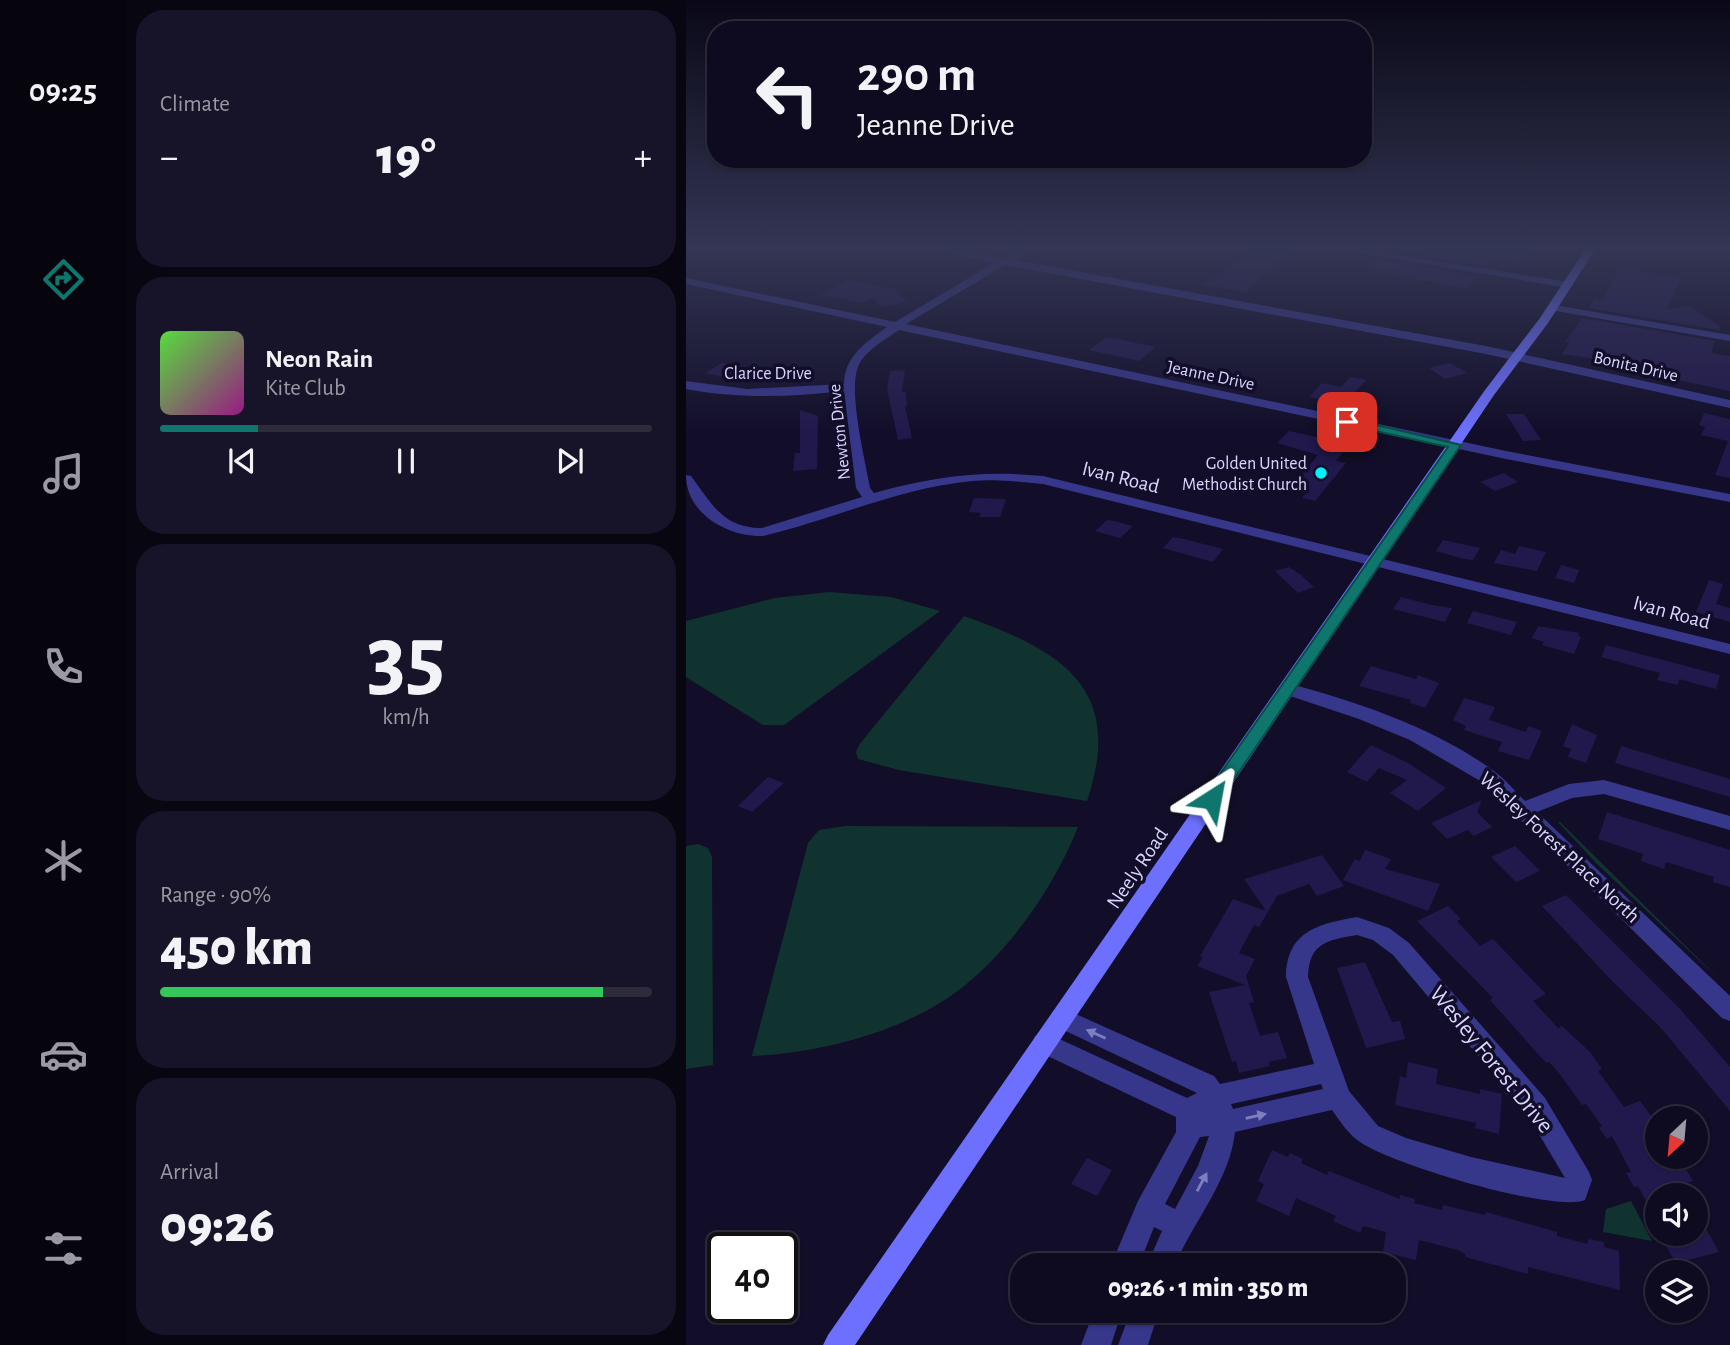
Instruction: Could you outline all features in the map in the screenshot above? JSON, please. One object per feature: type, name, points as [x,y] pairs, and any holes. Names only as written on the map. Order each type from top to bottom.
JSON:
[{"type":"street","name":"Jeanne Drive","points":[[815,308],[1455,445],[1730,498]]},
{"type":"street","name":"Newton Drive","points":[[872,500],[863,488],[850,387],[851,370],[860,353],[927,308]]},
{"type":"street","name":"Bonita Drive","points":[[1255,308],[1519,357],[1730,404]]},
{"type":"street","name":"Neely Road","points":[[838,1345],[1376,562],[1489,393],[1519,357],[1553,308]]},
{"type":"street","points":[[1553,308],[1730,338]]},
{"type":"street","name":"Clarice Drive","points":[[686,385],[755,393],[791,393],[850,387]]},
{"type":"street","name":"Ivan Road","points":[[686,479],[723,527],[747,534],[763,533],[872,500],[971,477],[1043,480],[1376,562],[1523,595],[1730,649]]},
{"type":"street","name":"Wesley Forest Place North","points":[[1287,689],[1385,720],[1429,740],[1489,777],[1730,1011]]},
{"type":"street","points":[[1524,809],[1569,792],[1604,787],[1730,823]]},
{"type":"street","name":"Wesley Forest Drive","points":[[1357,926],[1381,934],[1401,948],[1454,1008],[1536,1106],[1576,1172],[1578,1187],[1571,1193],[1415,1156],[1370,1136],[1338,1097],[1297,977],[1297,957],[1309,941],[1337,929],[1357,926]]},
{"type":"street","points":[[1061,1018],[1205,1084],[1214,1097],[1223,1123],[1214,1160],[1166,1253]]},
{"type":"street","points":[[1044,1043],[1146,1089],[1189,1119],[1223,1123],[1338,1097]]},
{"type":"street","points":[[1146,1089],[1162,1063]]},
{"type":"street","points":[[1130,1253],[1148,1210],[1189,1135],[1189,1119],[1214,1097],[1331,1071]]},
{"type":"street","points":[[1148,1210],[1179,1225]]},
{"type":"street","points":[[1096,1345],[1104,1323]]},
{"type":"street","points":[[1133,1345],[1141,1323]]},
{"type":"green space","points":[[829,592],[891,597],[940,611],[784,725],[763,725],[686,677],[686,621],[775,598]]},
{"type":"green space","points":[[964,616],[1029,643],[1055,659],[1076,678],[1090,701],[1098,728],[1097,761],[1087,801],[899,770],[858,759],[856,752],[859,745]]},
{"type":"green space","points":[[1560,822],[1723,983],[1597,864]]},
{"type":"green space","points":[[845,826],[1078,827],[1056,872],[1029,916],[996,957],[959,990],[913,1018],[860,1038],[806,1050],[752,1056],[808,843],[819,830]]},
{"type":"green space","points":[[698,844],[708,848],[712,857],[713,1065],[686,1069],[686,846]]},
{"type":"green space","points":[[1631,1201],[1645,1228],[1645,1240],[1603,1232],[1606,1209]]},
{"type":"building","points":[[1588,308],[1693,308],[1720,327],[1719,330]]},
{"type":"building","points":[[1582,318],[1715,341],[1711,353],[1730,356],[1730,391],[1638,371],[1641,365],[1562,354],[1569,343],[1565,342]]},
{"type":"building","points":[[1105,338],[1156,347],[1139,361],[1089,350]]},
{"type":"building","points":[[722,363],[747,367],[730,378],[705,373]]},
{"type":"building","points":[[1450,363],[1467,373],[1445,379],[1429,368]]},
{"type":"building","points":[[905,370],[902,392],[906,392],[905,406],[912,438],[898,440],[887,389],[890,371]]},
{"type":"building","points":[[1350,377],[1366,380],[1344,404],[1309,397],[1322,383],[1341,387]]},
{"type":"building","points":[[800,410],[818,416],[817,469],[793,471],[795,453],[800,453]]},
{"type":"building","points":[[1704,413],[1730,419],[1730,478],[1715,475],[1728,441],[1701,435],[1705,427],[1699,425]]},
{"type":"building","points":[[1506,414],[1524,414],[1541,440],[1523,441]]},
{"type":"building","name":"Golden United Methodist Church","points":[[1289,431],[1349,444],[1336,461],[1346,463],[1315,501],[1302,498],[1308,490],[1292,486],[1318,455],[1277,443]]},
{"type":"building","points":[[1504,473],[1518,482],[1495,491],[1480,482]]},
{"type":"building","points":[[974,498],[1006,499],[1000,517],[979,517],[981,513],[969,512]]},
{"type":"building","points":[[1107,520],[1133,526],[1120,538],[1095,531]]},
{"type":"building","points":[[1173,537],[1223,549],[1213,562],[1163,548]]},
{"type":"building","points":[[1443,540],[1480,548],[1473,560],[1464,559],[1436,551]]},
{"type":"building","points":[[1519,546],[1546,552],[1537,571],[1494,563],[1501,550],[1515,554]]},
{"type":"building","points":[[1561,565],[1579,570],[1574,583],[1555,578]]},
{"type":"building","points":[[1289,567],[1314,587],[1298,593],[1275,571]]},
{"type":"building","points":[[1709,580],[1723,584],[1716,604],[1730,608],[1730,622],[1696,612]]},
{"type":"building","points":[[1401,597],[1452,608],[1445,622],[1393,609]]},
{"type":"building","points":[[1473,611],[1517,622],[1511,635],[1467,623]]},
{"type":"building","points":[[1538,626],[1579,633],[1578,636],[1581,637],[1574,654],[1542,645],[1544,642],[1532,638]]},
{"type":"building","points":[[1606,645],[1720,675],[1716,689],[1679,679],[1678,685],[1657,680],[1660,673],[1601,657]]},
{"type":"building","points":[[1371,666],[1416,679],[1418,675],[1439,683],[1425,708],[1410,703],[1411,700],[1359,686]]},
{"type":"building","points":[[1464,698],[1495,707],[1489,720],[1526,732],[1528,726],[1542,731],[1529,760],[1498,751],[1502,742],[1464,730],[1466,726],[1453,720]]},
{"type":"building","points":[[1572,724],[1597,735],[1586,763],[1568,757],[1571,749],[1563,746]]},
{"type":"building","points":[[1371,745],[1408,763],[1446,788],[1418,811],[1390,793],[1407,780],[1379,768],[1367,782],[1347,772]]},
{"type":"building","points":[[1621,746],[1730,779],[1730,797],[1615,763]]},
{"type":"building","points":[[768,777],[784,783],[752,812],[738,806]]},
{"type":"building","points":[[1482,800],[1477,812],[1492,827],[1474,836],[1468,830],[1447,839],[1431,823]]},
{"type":"building","points":[[1607,812],[1730,850],[1730,887],[1713,882],[1714,877],[1666,862],[1664,869],[1641,861],[1643,854],[1598,839]]},
{"type":"building","points":[[1515,846],[1540,871],[1516,882],[1491,857]]},
{"type":"building","points":[[1365,850],[1391,859],[1385,869],[1440,884],[1428,911],[1343,880],[1355,859],[1360,861]]},
{"type":"building","points":[[1322,855],[1344,886],[1317,896],[1309,884],[1277,896],[1259,927],[1254,925],[1239,953],[1255,959],[1246,976],[1254,1002],[1249,1003],[1260,1036],[1278,1032],[1287,1058],[1268,1062],[1270,1066],[1239,1073],[1236,1061],[1232,1062],[1209,992],[1245,985],[1197,966],[1203,957],[1200,956],[1233,899],[1266,911],[1244,879]]},
{"type":"building","points":[[1566,895],[1681,1010],[1730,1067],[1730,1111],[1661,1028],[1612,981],[1542,906]]},
{"type":"building","points":[[1448,906],[1461,919],[1457,921],[1480,946],[1493,939],[1546,994],[1533,1001],[1558,1028],[1562,1026],[1590,1052],[1602,1069],[1598,1071],[1624,1107],[1640,1101],[1645,1108],[1645,1169],[1686,1169],[1693,1181],[1645,1183],[1645,1199],[1626,1173],[1631,1172],[1612,1136],[1607,1139],[1599,1128],[1602,1126],[1586,1104],[1582,1105],[1559,1073],[1549,1062],[1546,1063],[1490,1000],[1493,998],[1417,921]]},
{"type":"building","points":[[1365,962],[1392,1022],[1400,1021],[1405,1039],[1366,1048],[1337,968]]},
{"type":"building","points":[[1408,1062],[1438,1069],[1436,1084],[1480,1094],[1480,1089],[1502,1094],[1499,1134],[1475,1128],[1476,1123],[1395,1105],[1400,1076],[1406,1078]]},
{"type":"building","points":[[1272,1150],[1288,1157],[1290,1153],[1303,1159],[1301,1163],[1327,1175],[1329,1171],[1400,1199],[1400,1195],[1415,1199],[1414,1203],[1442,1210],[1443,1205],[1485,1215],[1486,1212],[1557,1232],[1557,1236],[1588,1244],[1588,1239],[1604,1242],[1604,1247],[1619,1251],[1620,1290],[1528,1267],[1528,1274],[1465,1257],[1465,1254],[1458,1250],[1419,1240],[1416,1260],[1406,1258],[1406,1253],[1383,1252],[1386,1232],[1363,1226],[1360,1233],[1333,1221],[1336,1216],[1296,1198],[1289,1216],[1256,1201],[1264,1184],[1258,1181]]},
{"type":"building","points":[[1087,1158],[1112,1170],[1097,1196],[1071,1184]]},
{"type":"building","points":[[1708,1233],[1719,1252],[1688,1260],[1674,1260],[1666,1246],[1708,1246]]},
{"type":"place","name":"Golden United Methodist Church","points":[[1321,473]]},
{"type":"route","points":[[1212,799],[1455,445],[1347,422]]}]
